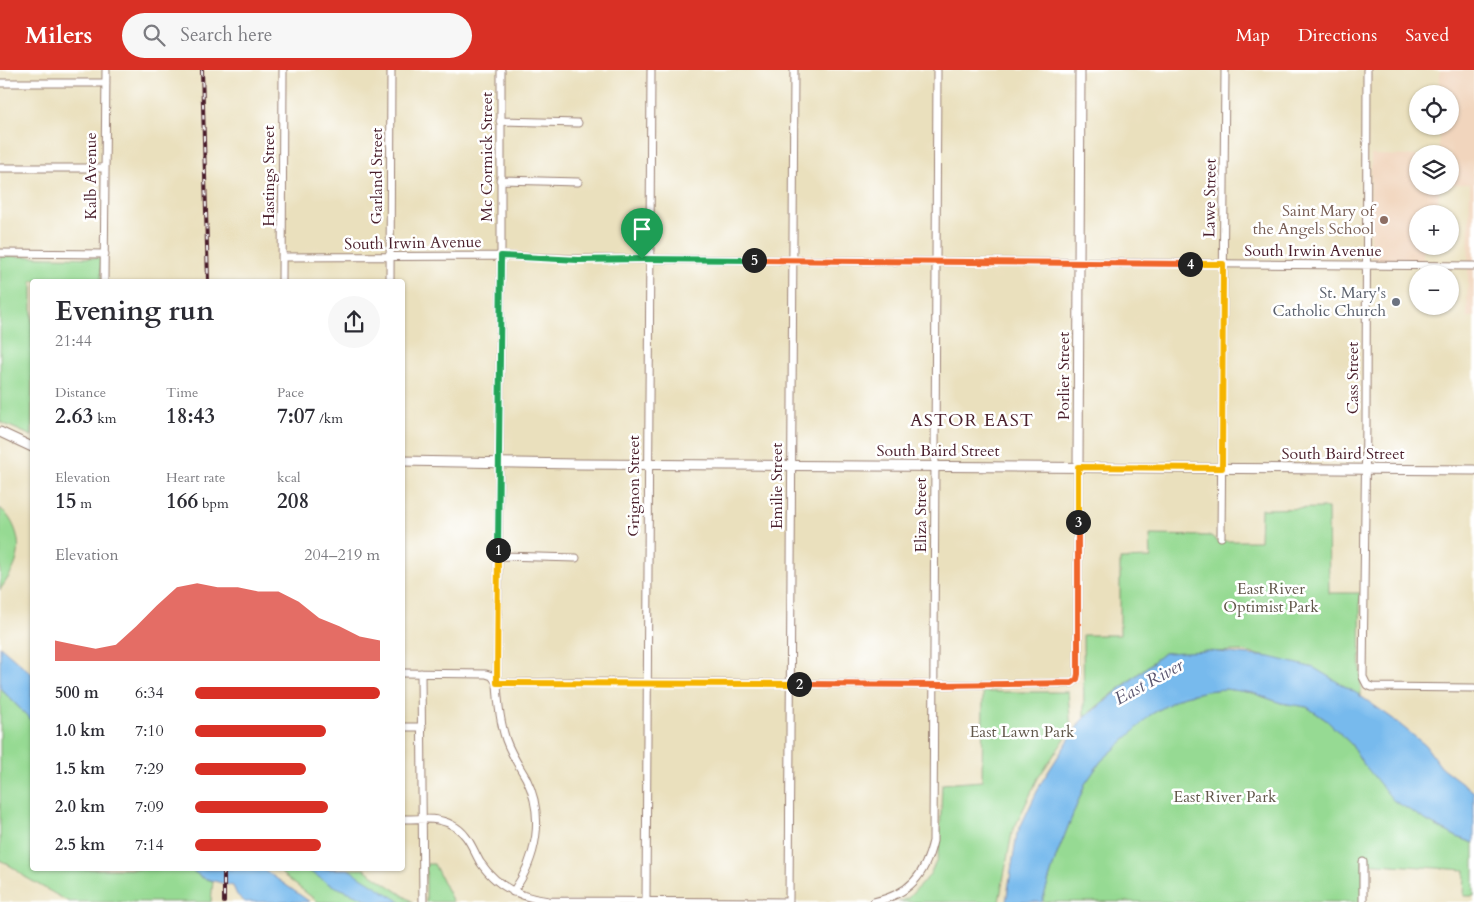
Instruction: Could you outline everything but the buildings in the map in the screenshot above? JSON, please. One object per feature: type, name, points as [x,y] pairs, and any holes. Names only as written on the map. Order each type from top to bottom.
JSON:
[{"type":"street","name":"Kalb Avenue","points":[[104,279],[106,70]]},
{"type":"street","name":"Hastings Street","points":[[282,279],[283,70]]},
{"type":"street","name":"Garland Street","points":[[390,279],[391,70]]},
{"type":"street","name":"Mc Cormick Street","points":[[501,70],[497,683],[502,727],[512,753],[530,788],[536,817],[536,834],[532,856],[522,879],[513,892]]},
{"type":"street","name":"Grignon Street","points":[[646,902],[651,70]]},
{"type":"street","name":"Emilie Street","points":[[789,902],[794,70]]},
{"type":"street","name":"Eliza Street","points":[[874,902],[900,894],[915,881],[926,865],[933,841],[937,70]]},
{"type":"street","name":"Porlier Street","points":[[934,685],[1064,684],[1075,681],[1078,674],[1080,70]]},
{"type":"street","name":"Lawe Street","points":[[1221,537],[1225,70]]},
{"type":"street","name":"Cass Street","points":[[1367,70],[1363,674],[1367,686],[1372,687],[1474,688]]},
{"type":"street","points":[[0,83],[106,83]]},
{"type":"street","points":[[500,121],[578,123]]},
{"type":"street","points":[[0,168],[105,168]]},
{"type":"street","points":[[500,180],[578,182]]},
{"type":"street","points":[[0,253],[104,254]]},
{"type":"street","name":"South Irwin Avenue","points":[[282,257],[501,256],[578,260],[1474,266]]},
{"type":"street","points":[[0,432],[30,445]]},
{"type":"street","name":"South Baird Street","points":[[405,461],[1474,470]]},
{"type":"street","points":[[498,556],[576,558]]},
{"type":"street","points":[[405,673],[486,674],[492,676],[497,683],[934,685]]},
{"type":"street","points":[[421,673],[423,902]]},
{"type":"street","points":[[405,727],[422,728]]},
{"type":"street","points":[[405,819],[443,821],[458,829],[470,841],[486,870],[502,885],[513,892],[535,900],[789,902]]},
{"type":"street","points":[[1363,862],[1363,902]]},
{"type":"shaded area","points":[[1440,70],[1474,70],[1474,317],[1467,317],[1470,184],[1459,184],[1459,145],[1439,145],[1439,135],[1459,135],[1459,85],[1439,85]]},
{"type":"shaded area","points":[[1371,155],[1409,156],[1409,195],[1439,195],[1438,205],[1409,205],[1409,255],[1423,255],[1423,260],[1376,260],[1370,254]]},
{"type":"green space","points":[[0,256],[101,258],[101,279],[30,279],[30,435],[0,422]]},
{"type":"green space","points":[[0,508],[9,518],[16,531],[18,551],[16,562],[10,575],[0,590]]},
{"type":"green space","name":"East River Optimist Park","points":[[1328,508],[1329,593],[1360,593],[1361,696],[1314,668],[1241,651],[1164,653],[1084,717],[1083,635],[1120,635],[1120,559],[1151,558],[1150,535],[1211,536],[1217,541],[1260,541],[1261,509]]},
{"type":"green space","points":[[0,688],[30,719],[30,871],[193,871],[203,878],[213,881],[211,902],[69,902],[25,877],[0,860]]},
{"type":"green space","name":"East River Park","points":[[1225,689],[1253,693],[1281,703],[1307,707],[1326,720],[1351,744],[1362,762],[1427,821],[1457,837],[1474,843],[1474,896],[1464,896],[1465,870],[1363,863],[1363,902],[1042,902],[1056,857],[1085,784],[1101,761],[1150,715],[1181,697]]},
{"type":"green space","name":"East Lawn Park","points":[[983,692],[1068,692],[1071,730],[1038,778],[1012,833],[999,902],[898,902],[908,898],[929,876],[937,860],[940,840],[942,784],[982,781]]},
{"type":"green space","points":[[426,864],[434,864],[453,902],[426,902]]},
{"type":"green space","points":[[282,871],[367,871],[413,902],[318,902],[282,874]]},
{"type":"water","points":[[0,646],[30,672],[30,719],[0,688]]},
{"type":"water","name":"East River","points":[[1208,651],[1270,657],[1314,668],[1356,693],[1392,718],[1425,745],[1441,767],[1474,792],[1474,843],[1457,837],[1393,800],[1362,762],[1351,744],[1326,720],[1307,707],[1281,703],[1253,693],[1225,689],[1206,691],[1181,697],[1150,715],[1101,761],[1085,784],[1056,857],[1042,902],[1006,902],[1017,834],[1041,783],[1081,721],[1164,653]]},
{"type":"water","points":[[193,871],[266,871],[310,902],[245,902],[237,895],[233,886],[203,878]]},
{"type":"water","points":[[309,871],[351,871],[401,902],[373,902],[329,884]]},
{"type":"railway","points":[[202,70],[208,279]]},
{"type":"railway","points":[[224,871],[224,902]]},
{"type":"place","name":"Saint Mary of the Angels School","points":[[1384,220]]},
{"type":"place","name":"St. Mary's Catholic Church","points":[[1396,302]]},
{"type":"district","name":"ASTOR EAST","points":[[972,420]]},
{"type":"route","points":[[501,256],[578,260],[642,259],[1223,264],[1222,468],[1078,467],[1078,674],[1077,679],[1069,684],[497,683],[501,256]]}]
